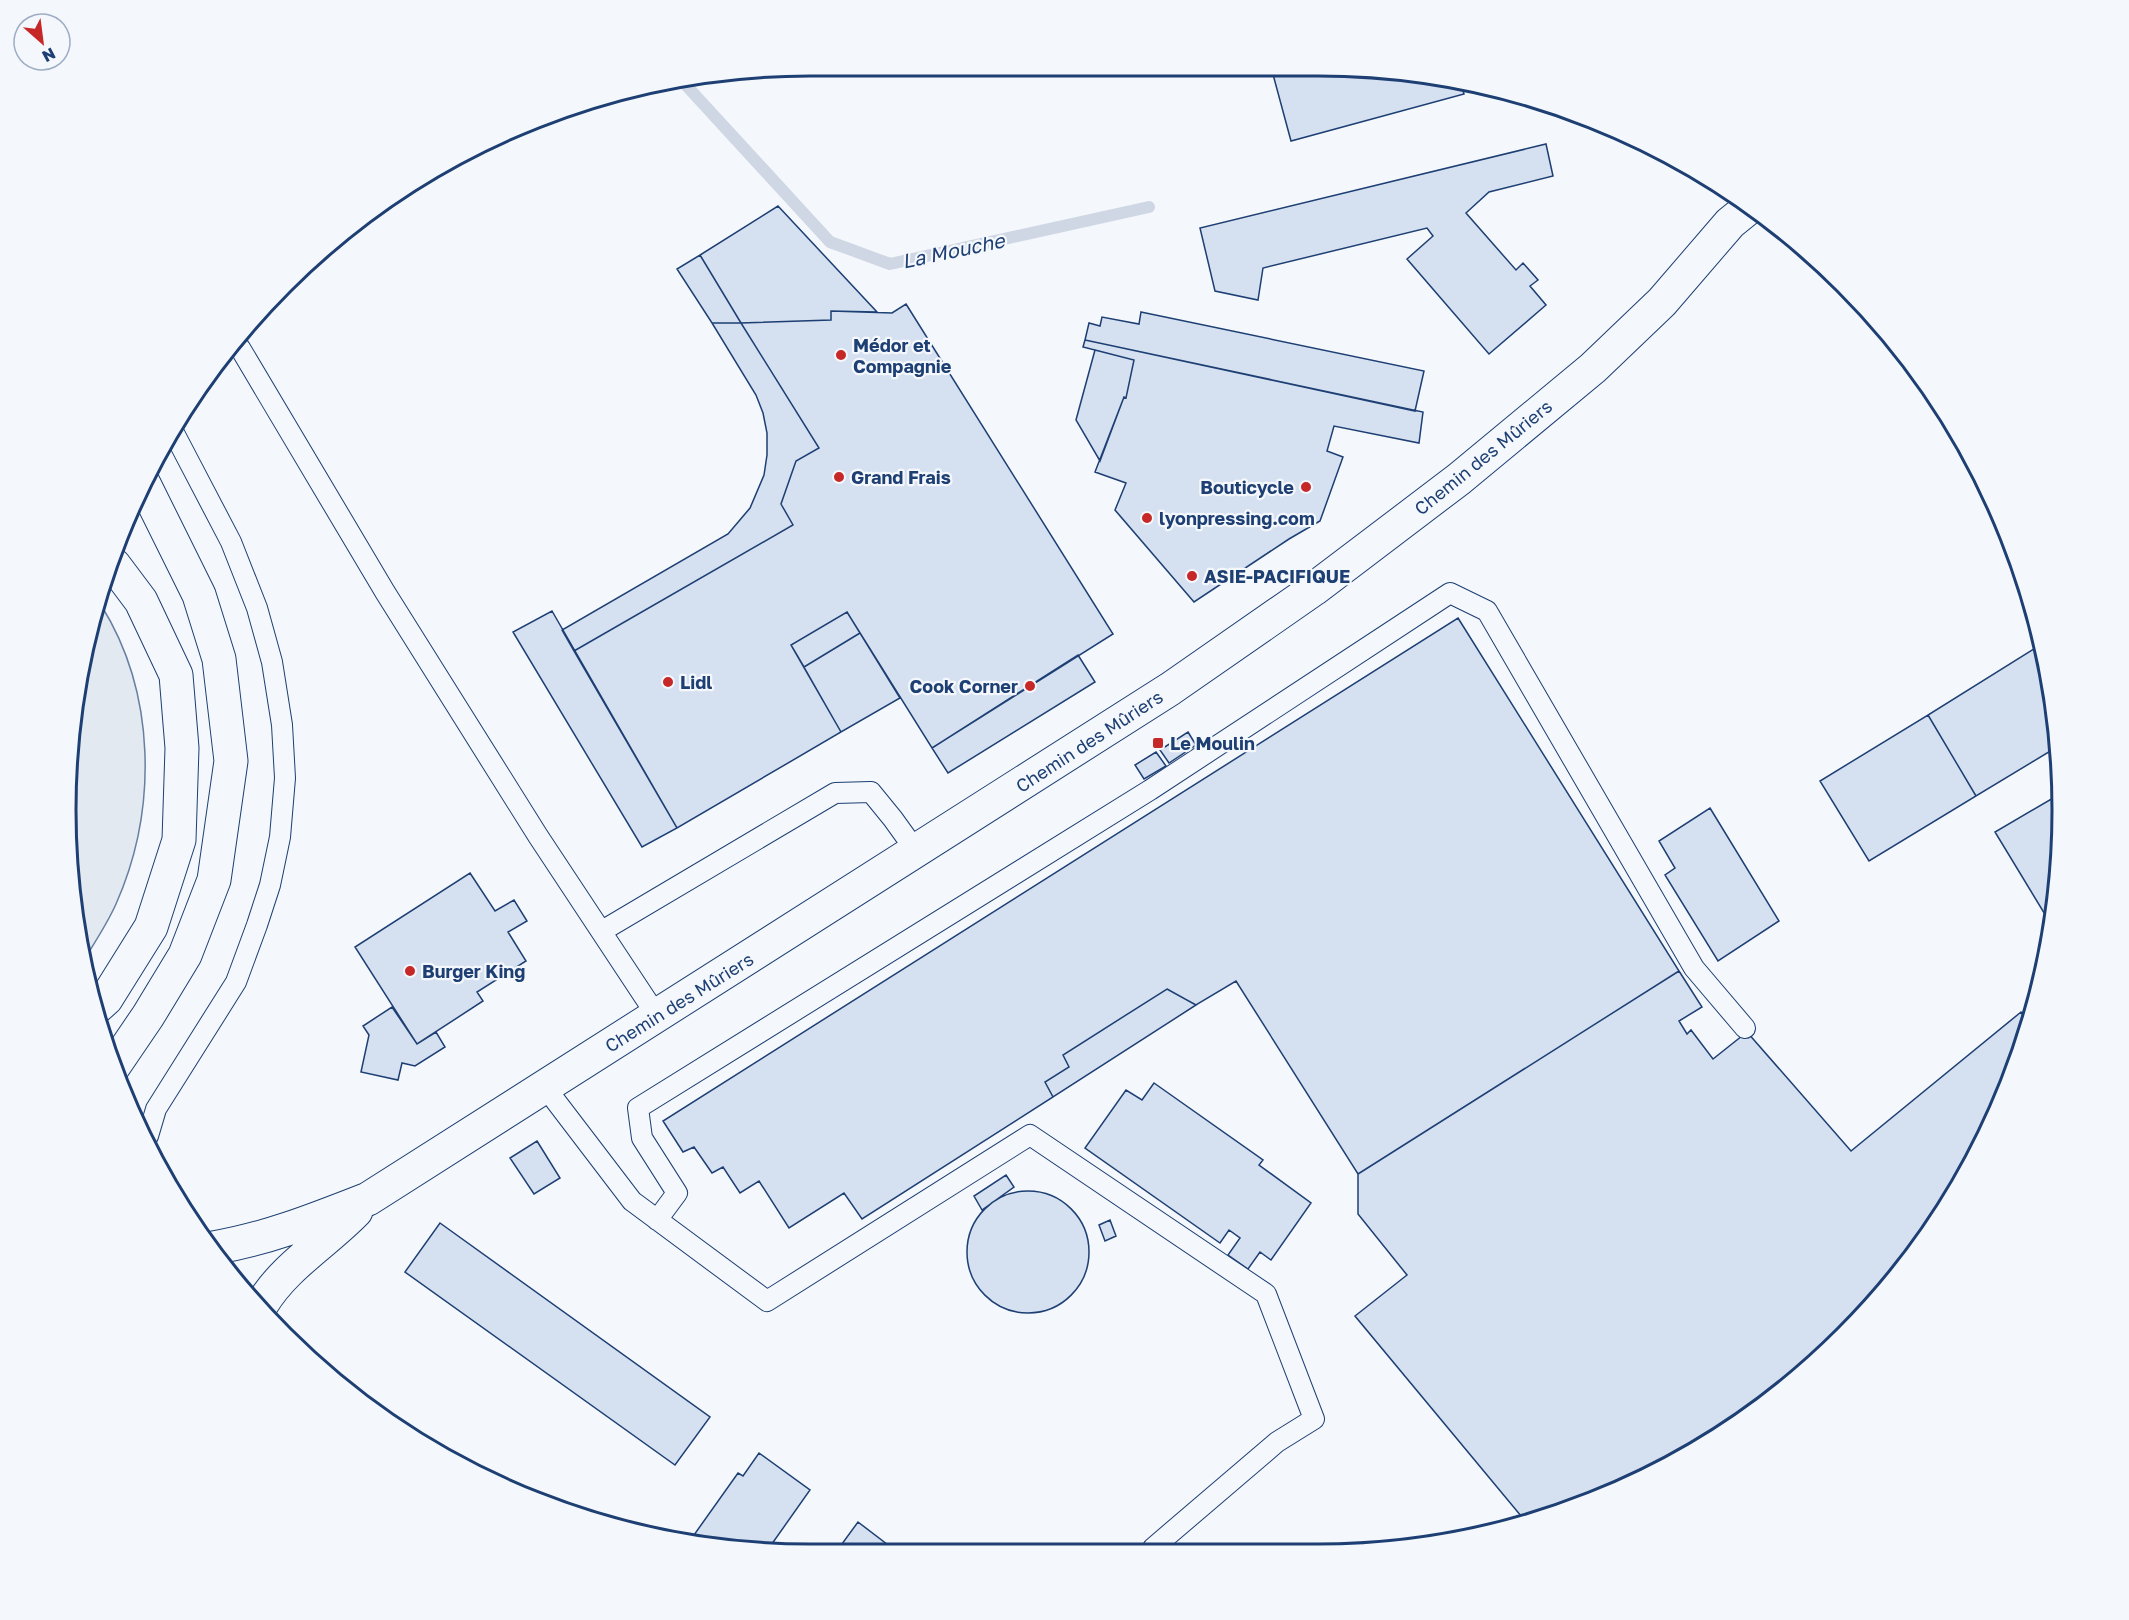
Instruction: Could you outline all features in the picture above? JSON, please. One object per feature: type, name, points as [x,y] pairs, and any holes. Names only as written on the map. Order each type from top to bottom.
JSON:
[{"type":"main road","name":"Chemin des Mûriers","points":[[221,1247],[242,1243],[304,1224],[368,1199],[1180,683],[1314,589],[1459,479],[1601,359],[1662,302],[1730,223],[1744,212]]},
{"type":"main road","points":[[120,1058],[185,955],[214,880],[231,761],[219,658],[199,595],[148,494]]},
{"type":"main road","points":[[102,1003],[151,927],[179,840],[182,748],[176,675],[141,601],[117,569]]},
{"type":"main road","name":"Chemin des Mûriers","points":[[264,1300],[270,1291],[300,1260],[337,1231],[368,1199]]},
{"type":"lane","points":[[240,348],[386,592],[538,836],[657,1016]]},
{"type":"lane","points":[[150,1130],[156,1109],[236,982],[270,885],[280,837],[285,778],[282,725],[273,662],[257,608],[231,542],[177,440]]},
{"type":"lane","points":[[657,1220],[677,1193],[642,1138],[638,1108],[1150,790],[1450,593],[1487,611],[1694,968],[1745,1028]]},
{"type":"lane","points":[[602,932],[835,793],[871,792],[916,851]]},
{"type":"lane","points":[[545,1087],[632,1201],[767,1301],[1030,1135],[1266,1294],[1314,1419],[1277,1442],[1158,1544]]},
{"type":"shaded area","points":[[104,610],[119,639],[132,675],[141,713],[145,752],[144,791],[139,830],[130,867],[113,911],[90,949],[78,858],[76,810],[83,714]]},
{"type":"building","points":[[1273,76],[1367,78],[1463,91],[1464,94],[1291,141]]},
{"type":"building","points":[[1546,144],[1553,176],[1489,192],[1466,213],[1516,270],[1523,263],[1538,280],[1530,286],[1546,305],[1489,354],[1407,259],[1433,236],[1427,228],[1263,268],[1258,300],[1215,291],[1200,228]]},
{"type":"building","points":[[778,206],[877,312],[831,311],[831,320],[741,323],[700,255]]},
{"type":"building","points":[[700,255],[741,323],[712,323],[677,269]]},
{"type":"building","points":[[906,304],[1113,634],[932,748],[847,612],[791,645],[841,732],[677,828],[574,651],[793,525],[781,504],[796,461],[819,448],[741,323],[831,320],[831,311],[892,313]]},
{"type":"building","points":[[1141,312],[1424,371],[1415,411],[1085,340],[1089,323],[1100,326],[1102,317],[1139,324]]},
{"type":"building","points":[[712,323],[741,323],[819,448],[796,461],[781,504],[793,525],[574,651],[562,630],[728,534],[750,508],[764,475],[767,433],[763,413],[756,395]]},
{"type":"building","points":[[1085,340],[1423,412],[1419,443],[1334,426],[1327,451],[1343,457],[1320,521],[1194,602],[1115,510],[1126,483],[1095,472],[1124,397],[1126,398],[1134,360],[1083,347]]},
{"type":"building","points":[[1095,350],[1134,360],[1126,398],[1124,397],[1100,461],[1076,420]]},
{"type":"building","points":[[552,611],[677,828],[642,847],[513,632]]},
{"type":"building","points":[[847,612],[860,633],[804,667],[791,645]]},
{"type":"building","points":[[1458,618],[1679,971],[1358,1174],[1236,981],[1196,1005],[1167,989],[1063,1055],[1069,1067],[1045,1082],[1053,1097],[862,1219],[844,1193],[789,1228],[759,1181],[740,1193],[723,1167],[712,1173],[694,1147],[683,1152],[663,1121]]},
{"type":"building","points":[[860,633],[900,698],[841,732],[804,667]]},
{"type":"building","points":[[2034,649],[2046,714],[2050,751],[1976,796],[1928,715]]},
{"type":"building","points":[[1078,655],[1095,682],[948,773],[932,748]]},
{"type":"building","points":[[1928,715],[1976,796],[1869,861],[1820,781]]},
{"type":"building","points":[[1188,732],[1196,745],[1169,763],[1160,750]]},
{"type":"building","points":[[1156,752],[1166,766],[1144,779],[1135,765]]},
{"type":"building","points":[[2052,799],[2051,858],[2045,914],[1995,832]]},
{"type":"building","points":[[1710,808],[1779,921],[1718,961],[1665,875],[1675,868],[1659,841]]},
{"type":"building","points":[[470,873],[495,911],[514,900],[527,921],[508,932],[526,961],[477,992],[483,1001],[417,1044],[355,947]]},
{"type":"building","points":[[1679,971],[1702,1007],[1679,1021],[1687,1034],[1691,1030],[1713,1059],[1747,1032],[1851,1151],[2021,1012],[2023,1016],[1997,1091],[1954,1177],[1929,1218],[1901,1257],[1838,1329],[1766,1392],[1727,1420],[1686,1445],[1600,1488],[1521,1515],[1355,1316],[1407,1275],[1358,1214],[1358,1174]]},
{"type":"building","points":[[1167,989],[1196,1005],[1053,1097],[1045,1082],[1069,1067],[1063,1055]]},
{"type":"building","points":[[392,1007],[417,1044],[436,1032],[445,1047],[415,1066],[402,1063],[398,1080],[361,1072],[369,1035],[363,1026]]},
{"type":"building","points":[[1154,1083],[1263,1160],[1259,1165],[1311,1203],[1271,1260],[1260,1252],[1248,1269],[1228,1255],[1240,1238],[1229,1230],[1220,1243],[1085,1148],[1126,1090],[1142,1100]]},
{"type":"building","points":[[537,1141],[560,1178],[534,1194],[510,1158]]},
{"type":"building","points":[[1006,1175],[1014,1187],[982,1210],[974,1196]]},
{"type":"building","points":[[1028,1191],[1051,1196],[1062,1201],[1071,1209],[1079,1218],[1084,1229],[1089,1252],[1084,1275],[1079,1286],[1071,1295],[1062,1303],[1051,1308],[1028,1313],[1005,1308],[994,1303],[985,1295],[977,1286],[972,1275],[967,1252],[972,1229],[977,1218],[985,1209],[994,1201],[1005,1196]]},
{"type":"building","points":[[1110,1220],[1116,1236],[1105,1241],[1099,1225]]},
{"type":"building","points":[[440,1223],[710,1417],[675,1465],[405,1272]]},
{"type":"building","points":[[759,1453],[810,1490],[773,1542],[695,1534],[738,1473],[743,1476]]},
{"type":"building","points":[[858,1522],[887,1544],[842,1544]]},
{"type":"waterway","name":"La Mouche","points":[[688,87],[830,242],[890,264],[1149,207]]},
{"type":"place","name":"Médor et Compagnie","points":[[841,355]]},
{"type":"place","name":"Grand Frais","points":[[839,477]]},
{"type":"place","name":"Bouticycle","points":[[1306,487]]},
{"type":"place","name":"lyonpressing.com","points":[[1147,518]]},
{"type":"place","name":"ASIE-PACIFIQUE","points":[[1192,576]]},
{"type":"place","name":"Lidl","points":[[668,682]]},
{"type":"place","name":"Cook Corner","points":[[1030,686]]},
{"type":"place","name":"Le Moulin","points":[[1158,743]]},
{"type":"place","name":"Burger King","points":[[410,971]]}]
